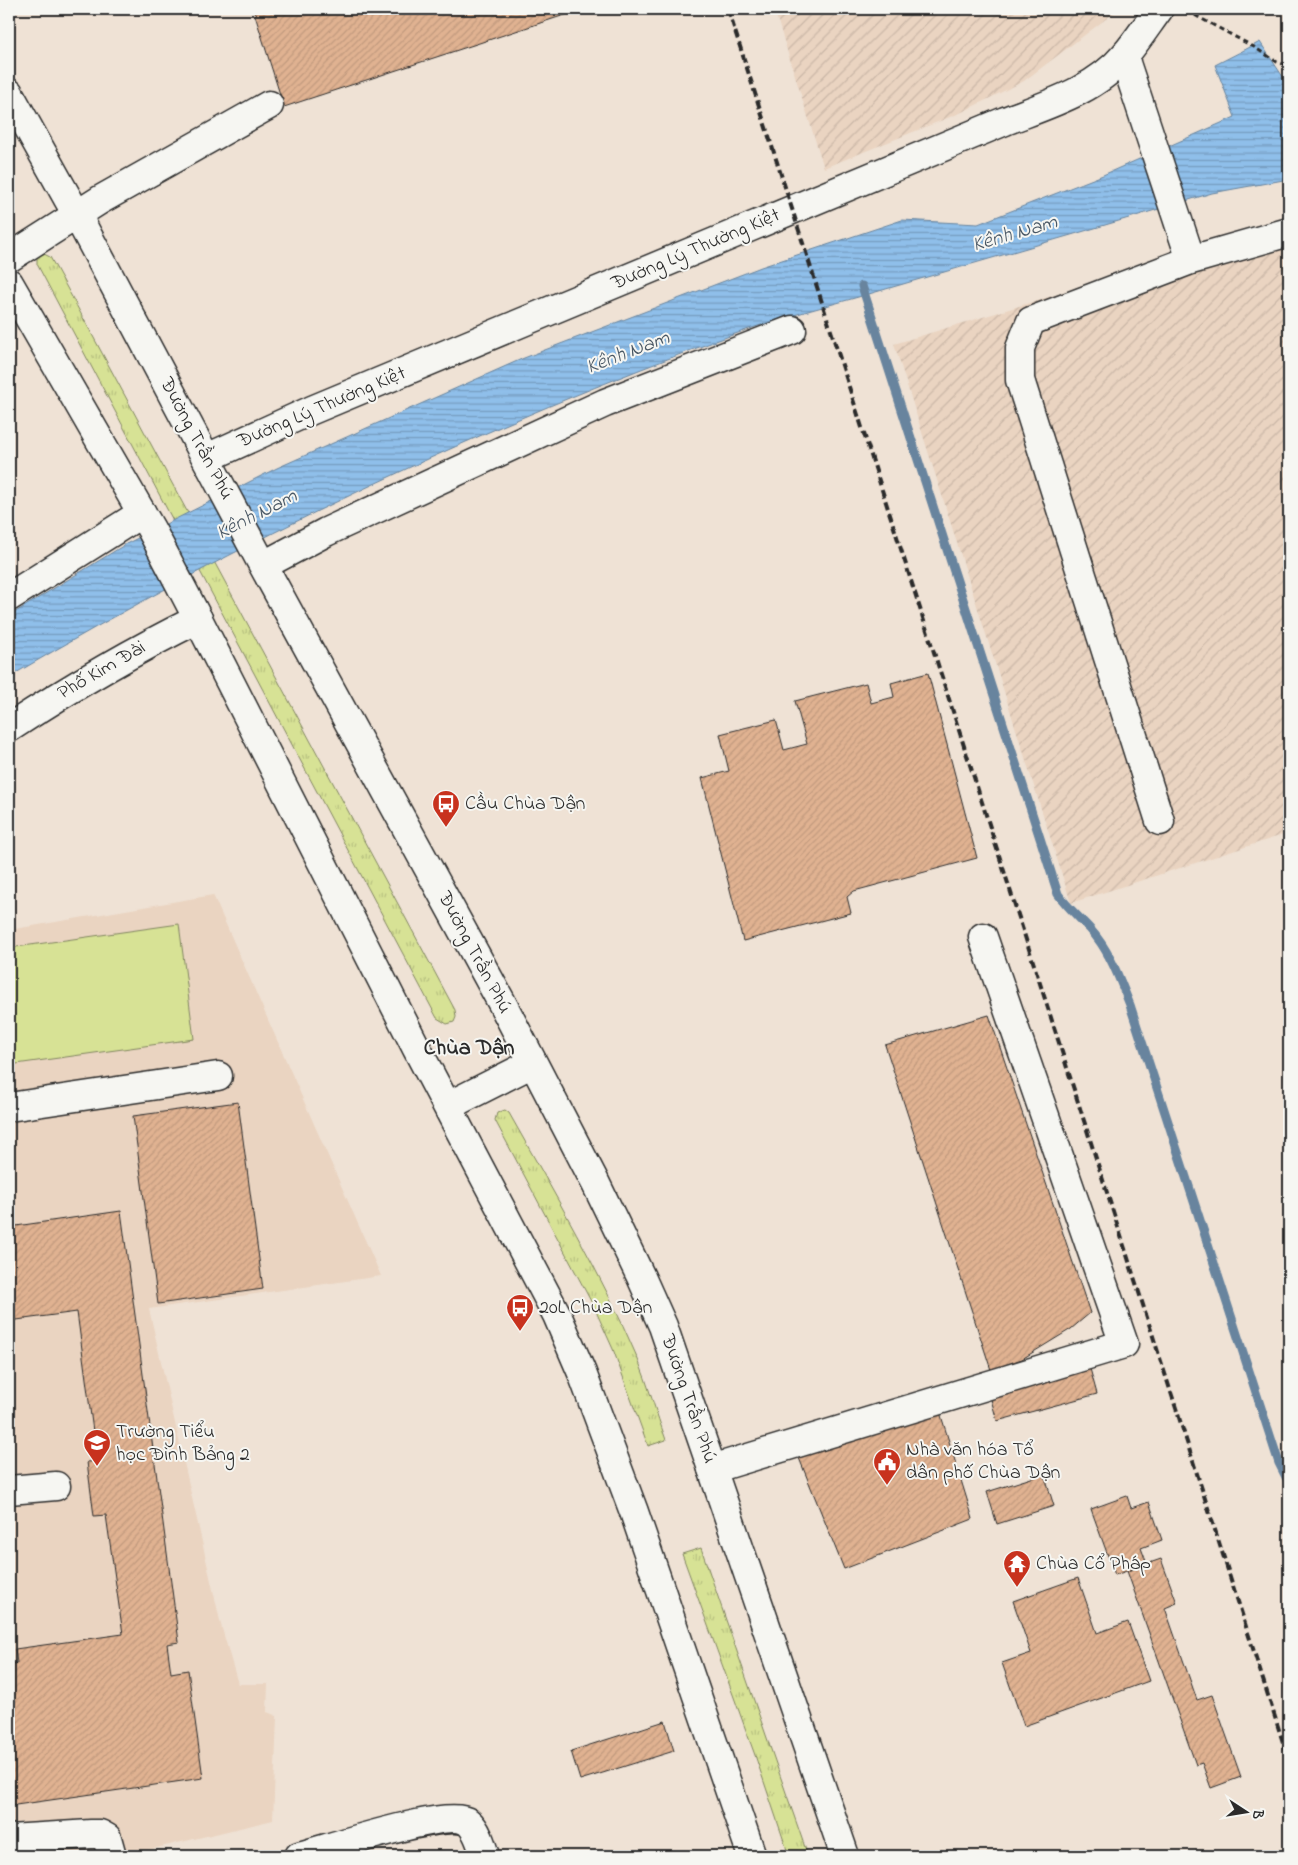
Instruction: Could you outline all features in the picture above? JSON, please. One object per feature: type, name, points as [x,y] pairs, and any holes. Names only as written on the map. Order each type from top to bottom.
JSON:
[{"type":"main road","name":"Đường Lý Thường Kiệt","points":[[207,458],[322,406],[1066,97],[1096,80],[1124,57],[1159,9]]},
{"type":"main road","points":[[1124,57],[1190,260]]},
{"type":"main road","name":"Đường Trần Phú","points":[[9,93],[77,215],[261,561],[533,1063],[595,1182],[652,1301],[663,1326],[845,1856]]},
{"type":"main road","points":[[9,258],[100,200],[269,104]]},
{"type":"main road","points":[[1160,821],[1020,380],[1020,348],[1031,321],[1190,260],[1289,232]]},
{"type":"main road","points":[[9,283],[146,521],[193,609],[417,1049],[552,1306],[582,1372],[634,1512],[752,1856]]},
{"type":"main road","points":[[261,561],[605,403],[792,330]]},
{"type":"main road","points":[[9,597],[146,521]]},
{"type":"main road","name":"Phố Kim Đài","points":[[9,728],[140,648],[193,609]]},
{"type":"main road","points":[[712,1469],[1124,1344],[983,936]]},
{"type":"main road","points":[[448,1106],[533,1063]]},
{"type":"main road","points":[[9,1107],[218,1076]]},
{"type":"main road","points":[[9,1490],[56,1486]]},
{"type":"main road","points":[[299,1856],[423,1822],[448,1818],[467,1822],[474,1830],[485,1856]]},
{"type":"main road","points":[[9,1839],[100,1834],[106,1838],[112,1856]]},
{"type":"path","points":[[1182,9],[1254,47],[1277,62],[1289,66]]},
{"type":"shaded area","points":[[774,9],[1119,9],[1024,81],[960,113],[824,168]]},
{"type":"shaded area","points":[[1289,224],[1289,833],[1071,903],[894,344]]},
{"type":"shaded area","name":"Trường Tiểu học Đình Bảng 2","points":[[213,895],[381,1276],[149,1309],[221,1625],[238,1684],[268,1684],[267,1712],[277,1716],[273,1820],[123,1856],[9,1856],[9,930]]},
{"type":"green space","points":[[42,253],[50,257],[66,286],[455,1010],[456,1017],[454,1022],[447,1024],[437,1018],[37,264],[38,255]]},
{"type":"green space","points":[[179,924],[194,1039],[9,1065],[9,948]]},
{"type":"green space","points":[[505,1110],[509,1113],[593,1264],[637,1357],[666,1440],[648,1446],[613,1349],[594,1307],[495,1120],[497,1113]]},
{"type":"green space","points":[[701,1548],[808,1856],[789,1856],[756,1758],[682,1554]]},
{"type":"water","name":"Kênh Nam","points":[[1260,42],[1289,86],[1289,179],[1212,193],[791,316],[735,334],[641,369],[456,446],[273,533],[96,627],[9,677],[9,616],[126,544],[277,468],[524,358],[761,267],[902,220],[978,224],[1103,175],[1235,117],[1215,65]]},
{"type":"building","points":[[253,9],[583,9],[284,107]]},
{"type":"building","points":[[928,673],[977,858],[854,891],[847,897],[851,913],[743,941],[702,778],[729,771],[720,734],[776,720],[784,750],[807,744],[795,701],[866,683],[871,703],[894,697],[891,683]]},
{"type":"building","points":[[989,1015],[1090,1313],[1071,1329],[1022,1359],[991,1370],[885,1045]]},
{"type":"building","points":[[238,1102],[263,1289],[158,1304],[133,1116]]},
{"type":"building","points":[[121,1211],[179,1642],[167,1644],[171,1673],[188,1670],[203,1778],[9,1806],[9,1664],[17,1663],[15,1649],[123,1634],[106,1515],[94,1516],[87,1462],[97,1461],[77,1312],[9,1321],[9,1227]]},
{"type":"building","points":[[1089,1365],[1097,1394],[997,1421],[989,1392]]},
{"type":"building","name":"Nhà văn hóa Tổ dân phố Chùa Dận","points":[[939,1409],[973,1519],[844,1569],[797,1453]]},
{"type":"building","points":[[1044,1474],[1054,1506],[997,1524],[987,1492]]},
{"type":"building","points":[[1127,1496],[1131,1508],[1149,1502],[1162,1540],[1141,1548],[1147,1564],[1115,1575],[1091,1509]]},
{"type":"building","points":[[1161,1559],[1177,1603],[1165,1608],[1197,1700],[1212,1695],[1241,1777],[1211,1788],[1202,1763],[1196,1765],[1127,1571]]},
{"type":"building","points":[[1078,1578],[1097,1633],[1128,1622],[1149,1681],[1024,1726],[1002,1663],[1031,1653],[1013,1601]]},
{"type":"building","points":[[665,1721],[674,1751],[580,1780],[571,1751]]},
{"type":"waterway","points":[[862,286],[1058,894],[1103,946],[1130,1005],[1279,1463],[1289,1483]]},
{"type":"railway","points":[[728,9],[1289,1761]]},
{"type":"place","name":"Cầu Chùa Dận","points":[[446,828]]},
{"type":"place","name":"20L Chùa Dận","points":[[520,1332]]},
{"type":"place","name":"Trường Tiểu học Đình Bảng 2","points":[[97,1467]]},
{"type":"place","name":"Nhà văn hóa Tổ dân phố Chùa Dận","points":[[887,1486]]},
{"type":"place","name":"Chùa Cổ Pháp","points":[[1017,1588]]},
{"type":"district","name":"Chùa Dận","points":[[469,1049]]}]
